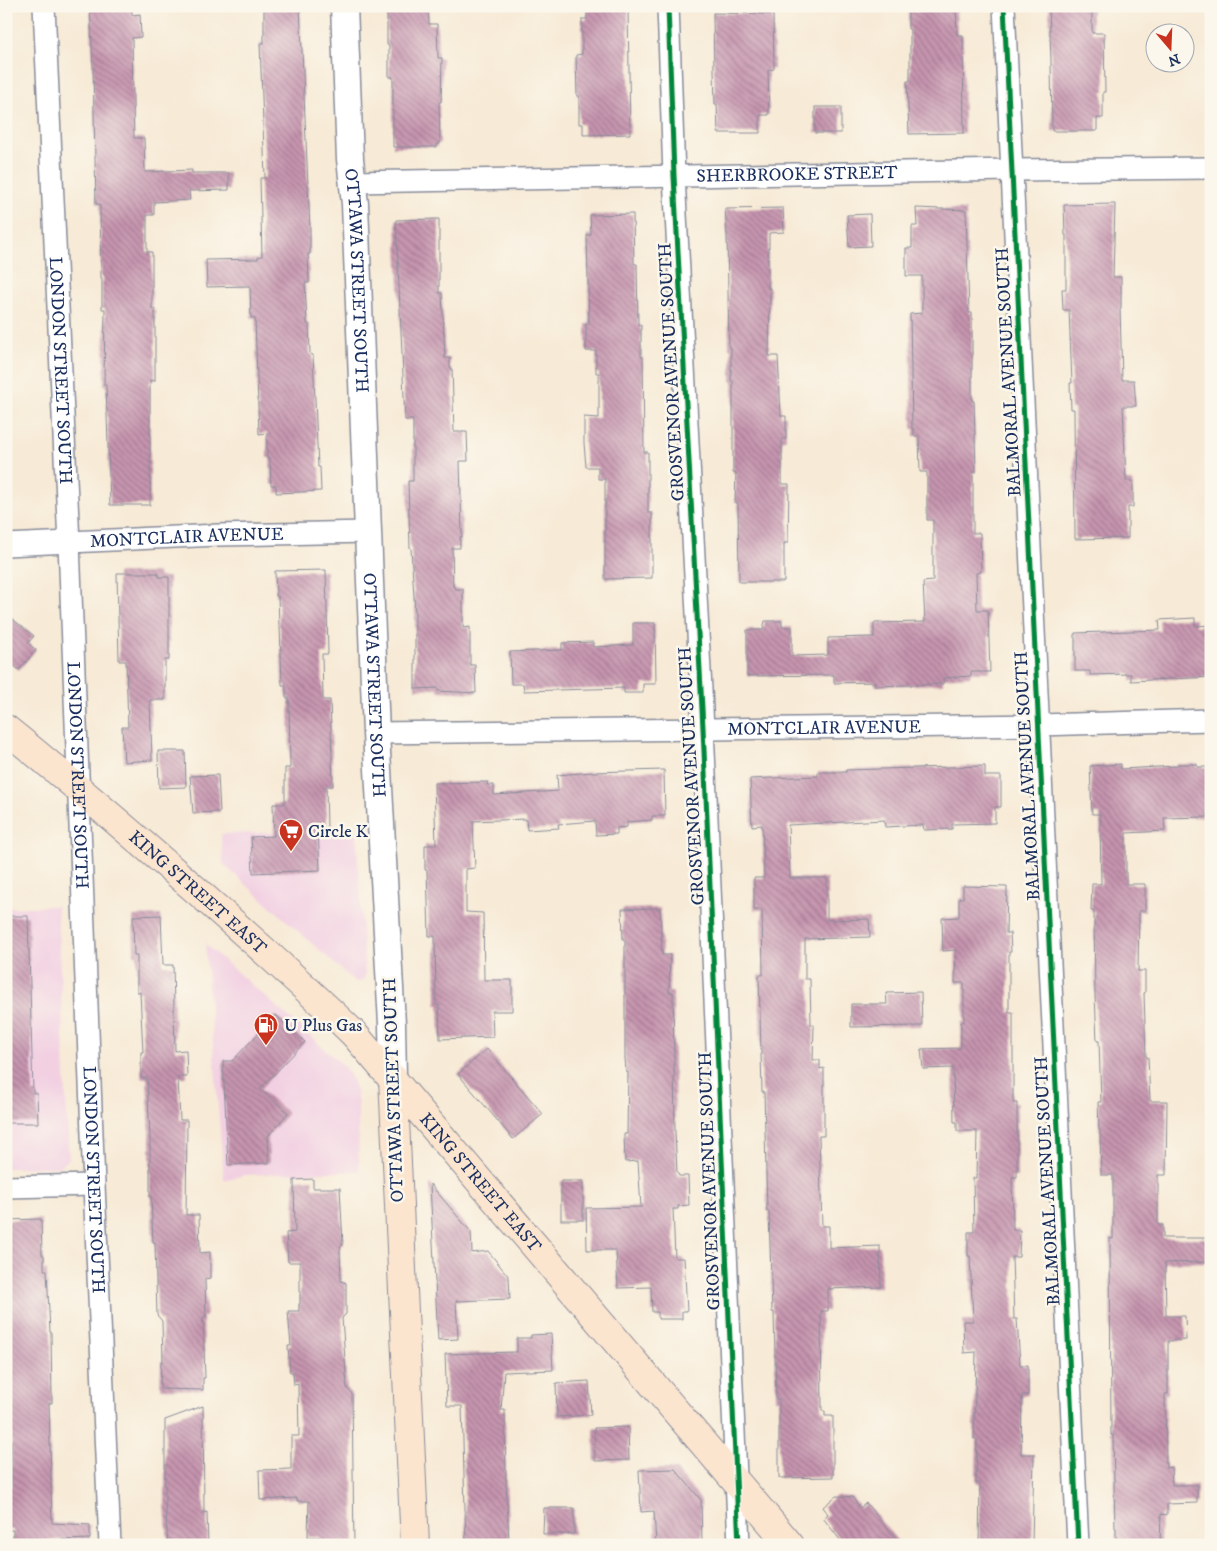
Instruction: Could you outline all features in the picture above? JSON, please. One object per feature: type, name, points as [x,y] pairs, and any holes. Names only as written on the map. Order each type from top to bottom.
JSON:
[{"type":"main road","name":"KING STREET EAST","points":[[6,729],[79,788],[317,997],[354,1034],[790,1545]]},
{"type":"main road","name":"OTTAWA STREET SOUTH","points":[[393,1078],[415,1545]]},
{"type":"street","name":"LONDON STREET SOUTH","points":[[44,6],[69,543],[110,1545]]},
{"type":"street","name":"OTTAWA STREET SOUTH","points":[[344,6],[393,1078]]},
{"type":"street","name":"GROSVENOR AVENUE SOUTH","points":[[668,6],[674,176],[703,728],[739,1545]]},
{"type":"street","name":"BALMORAL AVENUE SOUTH","points":[[1004,6],[1078,1545]]},
{"type":"street","name":"SHERBROOKE STREET","points":[[353,182],[1211,168]]},
{"type":"street","name":"MONTCLAIR AVENUE","points":[[6,545],[218,535],[369,532]]},
{"type":"street","name":"MONTCLAIR AVENUE","points":[[376,733],[1039,725],[1211,720]]},
{"type":"street","points":[[6,1187],[94,1185]]},
{"type":"shaded area","points":[[356,830],[365,975],[364,979],[360,982],[354,981],[223,864],[221,834]]},
{"type":"shaded area","points":[[57,906],[69,1159],[60,1167],[6,1168],[6,908]]},
{"type":"shaded area","points":[[205,944],[343,1065],[351,1077],[356,1091],[359,1171],[245,1175],[224,1180]]},
{"type":"building","points":[[90,6],[132,6],[132,15],[140,14],[141,37],[132,38],[134,138],[144,138],[145,172],[192,170],[192,173],[229,173],[229,190],[189,191],[190,200],[154,202],[154,215],[147,215],[147,252],[152,252],[152,309],[155,309],[155,381],[150,380],[150,505],[110,505],[106,385],[104,385],[105,309],[102,309],[100,204],[96,204]]},
{"type":"building","points":[[264,6],[300,6],[310,230],[310,254],[308,254],[309,283],[305,283],[310,354],[313,355],[318,467],[320,467],[321,491],[276,493],[276,485],[271,485],[270,458],[267,458],[267,433],[259,434],[255,318],[251,318],[250,286],[207,287],[206,260],[258,259],[258,257],[262,256],[260,178],[265,178],[260,43],[264,43]]},
{"type":"building","points":[[387,6],[428,6],[429,24],[437,24],[438,58],[442,58],[441,102],[439,102],[440,144],[437,144],[437,147],[393,147],[393,77],[389,77]]},
{"type":"building","points":[[924,6],[956,6],[957,35],[963,35],[964,133],[909,134],[907,81],[910,81],[910,29],[908,29],[908,11],[924,11]]},
{"type":"building","points":[[1049,6],[1092,6],[1092,33],[1104,33],[1105,92],[1103,92],[1103,118],[1097,118],[1097,131],[1052,131]]},
{"type":"building","points":[[628,8],[630,134],[583,135],[583,124],[579,124],[576,55],[582,54],[582,19],[587,19],[587,9]]},
{"type":"building","points":[[713,13],[773,14],[774,69],[768,70],[769,115],[760,115],[760,133],[718,133],[717,104],[715,104]]},
{"type":"building","points":[[815,107],[841,107],[841,133],[815,133]]},
{"type":"building","points":[[1115,204],[1113,277],[1121,277],[1122,380],[1134,380],[1136,406],[1123,406],[1126,481],[1133,481],[1133,507],[1128,507],[1128,538],[1075,539],[1074,409],[1071,409],[1070,383],[1072,383],[1069,310],[1063,310],[1062,289],[1066,289],[1064,205]]},
{"type":"building","points":[[783,208],[784,232],[769,233],[768,288],[770,288],[769,356],[778,356],[781,416],[786,416],[786,439],[782,439],[782,484],[789,484],[788,543],[784,543],[784,582],[739,582],[738,503],[735,503],[736,473],[733,473],[733,381],[731,381],[731,348],[729,348],[725,209]]},
{"type":"building","points":[[916,208],[966,210],[969,313],[972,313],[972,401],[974,401],[976,472],[973,472],[973,533],[980,533],[981,572],[976,573],[977,610],[988,610],[990,672],[971,672],[971,676],[943,678],[943,684],[875,686],[875,682],[834,683],[834,675],[747,676],[747,630],[763,630],[765,621],[782,621],[782,627],[792,627],[792,656],[828,655],[828,638],[874,637],[874,623],[925,622],[923,582],[933,581],[933,520],[927,520],[927,472],[920,472],[919,436],[914,436],[914,429],[912,429],[910,314],[922,313],[922,276],[906,276],[906,248],[912,248],[912,226],[917,226]]},
{"type":"building","points":[[633,214],[634,264],[637,264],[638,325],[641,325],[641,357],[643,357],[644,452],[648,452],[648,513],[652,513],[652,578],[605,579],[605,479],[598,479],[598,467],[586,467],[584,443],[584,417],[599,418],[599,373],[596,373],[596,351],[586,351],[586,324],[589,324],[587,235],[591,235],[590,215]]},
{"type":"building","points":[[870,214],[871,246],[849,247],[847,215]]},
{"type":"building","points":[[439,219],[439,293],[442,293],[445,358],[450,358],[450,368],[452,368],[454,432],[467,432],[468,461],[460,461],[462,537],[460,537],[460,548],[452,548],[453,587],[455,589],[463,589],[463,628],[470,627],[470,665],[475,665],[476,693],[438,691],[438,688],[415,689],[415,613],[410,548],[408,481],[413,481],[413,420],[405,420],[396,220]]},
{"type":"building","points":[[326,570],[328,654],[322,654],[323,700],[330,700],[333,786],[326,786],[327,828],[318,828],[320,870],[253,873],[251,837],[274,836],[273,804],[284,804],[285,768],[290,768],[289,698],[286,698],[286,685],[282,685],[280,626],[275,571]]},
{"type":"building","points":[[117,573],[158,573],[159,577],[169,577],[169,660],[165,660],[165,700],[150,700],[152,760],[124,762],[122,727],[128,727],[126,661],[119,661]]},
{"type":"building","points":[[6,614],[34,636],[28,643],[36,650],[19,670],[6,659]]},
{"type":"building","points":[[1195,618],[1195,626],[1211,625],[1211,677],[1131,681],[1131,674],[1090,675],[1090,671],[1075,671],[1075,633],[1160,630],[1159,620]]},
{"type":"building","points":[[633,623],[655,623],[656,684],[643,684],[643,693],[624,693],[624,688],[524,691],[523,684],[511,684],[510,652],[562,650],[562,643],[593,642],[593,647],[633,645]]},
{"type":"building","points":[[158,751],[185,751],[186,787],[159,788]]},
{"type":"building","points":[[1121,764],[1121,769],[1177,766],[1177,764],[1197,764],[1197,767],[1207,767],[1208,817],[1164,818],[1165,831],[1126,833],[1126,884],[1145,884],[1145,911],[1139,911],[1138,971],[1145,971],[1146,1057],[1148,1057],[1150,1101],[1167,1101],[1166,1175],[1158,1175],[1158,1225],[1163,1225],[1163,1238],[1209,1238],[1209,1262],[1165,1263],[1166,1316],[1185,1316],[1186,1340],[1168,1341],[1168,1394],[1165,1394],[1166,1468],[1171,1467],[1172,1485],[1197,1485],[1197,1503],[1167,1504],[1167,1515],[1161,1514],[1160,1545],[1116,1545],[1115,1528],[1113,1435],[1111,1435],[1110,1238],[1113,1239],[1113,1175],[1101,1175],[1098,1102],[1101,1102],[1099,1041],[1097,1041],[1095,995],[1094,911],[1091,911],[1092,884],[1101,884],[1100,814],[1092,814],[1090,766]]},
{"type":"building","points":[[985,766],[985,776],[1001,776],[1001,807],[995,807],[995,823],[952,824],[952,829],[924,830],[923,825],[885,827],[884,820],[788,825],[790,878],[827,878],[827,920],[869,919],[870,937],[805,939],[805,979],[810,979],[811,1025],[814,1025],[813,1060],[820,1060],[820,1069],[824,1068],[824,1136],[819,1136],[822,1226],[829,1226],[829,1248],[880,1246],[881,1287],[828,1289],[828,1311],[821,1311],[822,1411],[825,1411],[825,1416],[833,1416],[833,1477],[779,1478],[779,1399],[776,1399],[774,1312],[772,1312],[769,1211],[767,1211],[764,1092],[762,1092],[759,975],[763,975],[762,910],[754,910],[754,878],[764,878],[762,825],[752,826],[750,779],[818,776],[818,772],[846,772],[846,770]]},
{"type":"building","points":[[664,770],[665,816],[652,816],[652,820],[627,822],[627,827],[617,828],[617,834],[596,835],[595,821],[558,824],[559,828],[527,830],[526,819],[473,821],[475,868],[466,869],[466,912],[483,913],[484,980],[512,980],[512,1011],[492,1011],[493,1037],[440,1039],[439,1005],[436,1005],[435,936],[429,936],[427,870],[425,870],[425,845],[436,845],[434,783],[488,782],[487,785],[494,785],[494,795],[558,791],[557,775]]},
{"type":"building","points":[[218,775],[220,812],[193,813],[190,776]]},
{"type":"building","points":[[963,886],[1007,887],[1006,933],[1010,933],[1011,952],[1009,952],[1009,1012],[1013,1012],[1013,1103],[1017,1103],[1017,1177],[1012,1177],[1013,1230],[1020,1230],[1019,1257],[1012,1257],[1014,1319],[1017,1319],[1020,1365],[1028,1365],[1028,1395],[1022,1395],[1021,1454],[1034,1454],[1032,1545],[979,1545],[980,1483],[976,1483],[977,1439],[974,1439],[976,1352],[964,1353],[963,1321],[973,1321],[968,1232],[974,1232],[973,1178],[976,1178],[977,1131],[957,1131],[957,1122],[954,1122],[953,1068],[923,1069],[921,1049],[961,1048],[961,1022],[964,1022],[964,983],[955,983],[956,950],[943,951],[942,918],[959,917],[959,898],[963,898]]},
{"type":"building","points":[[660,908],[662,955],[670,955],[669,992],[673,992],[677,1172],[679,1176],[688,1176],[689,1205],[678,1206],[678,1209],[673,1209],[675,1258],[684,1258],[687,1311],[682,1311],[682,1319],[658,1319],[658,1312],[652,1312],[651,1287],[618,1288],[616,1250],[587,1250],[586,1208],[641,1207],[638,1161],[625,1162],[624,1134],[627,1134],[628,1072],[626,1072],[625,1058],[625,940],[623,940],[622,909]]},
{"type":"building","points":[[161,915],[163,965],[173,965],[175,1051],[186,1050],[187,1077],[178,1077],[180,1120],[187,1120],[186,1215],[199,1215],[200,1253],[210,1252],[210,1278],[205,1279],[206,1317],[203,1317],[205,1378],[203,1378],[203,1390],[160,1389],[161,1361],[163,1361],[162,1321],[157,1315],[155,1242],[153,1242],[150,1197],[150,1136],[147,1078],[141,1078],[141,1052],[143,1052],[140,992],[137,992],[137,955],[134,955],[133,916]]},
{"type":"building","points":[[6,916],[28,916],[33,1093],[37,1093],[38,1123],[6,1123]]},
{"type":"building","points":[[921,992],[922,1026],[851,1027],[851,1004],[887,1004],[886,993]]},
{"type":"building","points":[[276,1015],[305,1042],[260,1089],[288,1113],[268,1136],[269,1163],[228,1165],[223,1061],[232,1061]]},
{"type":"building","points":[[487,1049],[543,1114],[513,1139],[458,1074]]},
{"type":"building","points":[[313,1179],[313,1188],[340,1188],[343,1245],[341,1245],[340,1250],[341,1281],[346,1283],[346,1314],[342,1318],[347,1388],[352,1394],[354,1545],[320,1545],[320,1537],[308,1537],[309,1501],[297,1501],[297,1498],[260,1500],[259,1470],[291,1469],[291,1436],[299,1436],[298,1384],[294,1385],[293,1372],[290,1372],[288,1346],[291,1346],[288,1311],[299,1311],[300,1262],[288,1262],[286,1233],[295,1232],[294,1180]]},
{"type":"building","points":[[561,1181],[583,1181],[583,1220],[561,1220]]},
{"type":"building","points":[[430,1184],[471,1232],[472,1253],[488,1251],[509,1277],[510,1299],[456,1301],[458,1339],[438,1340]]},
{"type":"building","points":[[41,1219],[42,1255],[44,1255],[44,1270],[47,1270],[51,1332],[52,1403],[49,1403],[52,1523],[90,1525],[90,1539],[13,1542],[13,1530],[6,1530],[6,1485],[12,1485],[11,1414],[6,1414],[6,1220]]},
{"type":"building","points":[[551,1334],[553,1370],[504,1372],[501,1410],[505,1410],[509,1542],[466,1543],[462,1406],[447,1406],[445,1354],[517,1352],[517,1338],[531,1338],[531,1335]]},
{"type":"building","points":[[589,1381],[591,1415],[557,1417],[556,1383]]},
{"type":"building","points":[[203,1406],[204,1513],[207,1512],[208,1545],[168,1545],[165,1504],[165,1420]]},
{"type":"building","points":[[628,1427],[629,1460],[595,1461],[594,1428]]},
{"type":"building","points":[[675,1469],[701,1500],[702,1545],[656,1545],[654,1511],[641,1512],[639,1470]]},
{"type":"building","points":[[836,1496],[852,1497],[860,1508],[866,1503],[901,1545],[844,1545],[823,1518],[828,1514],[823,1507]]},
{"type":"building","points":[[544,1508],[574,1508],[574,1534],[543,1534]]},
{"type":"cycle path","points":[[668,6],[674,176],[703,728],[739,1545]]},
{"type":"cycle path","points":[[1004,6],[1078,1545]]},
{"type":"place","name":"Circle K","points":[[291,852]]},
{"type":"place","name":"U Plus Gas","points":[[266,1046]]}]
